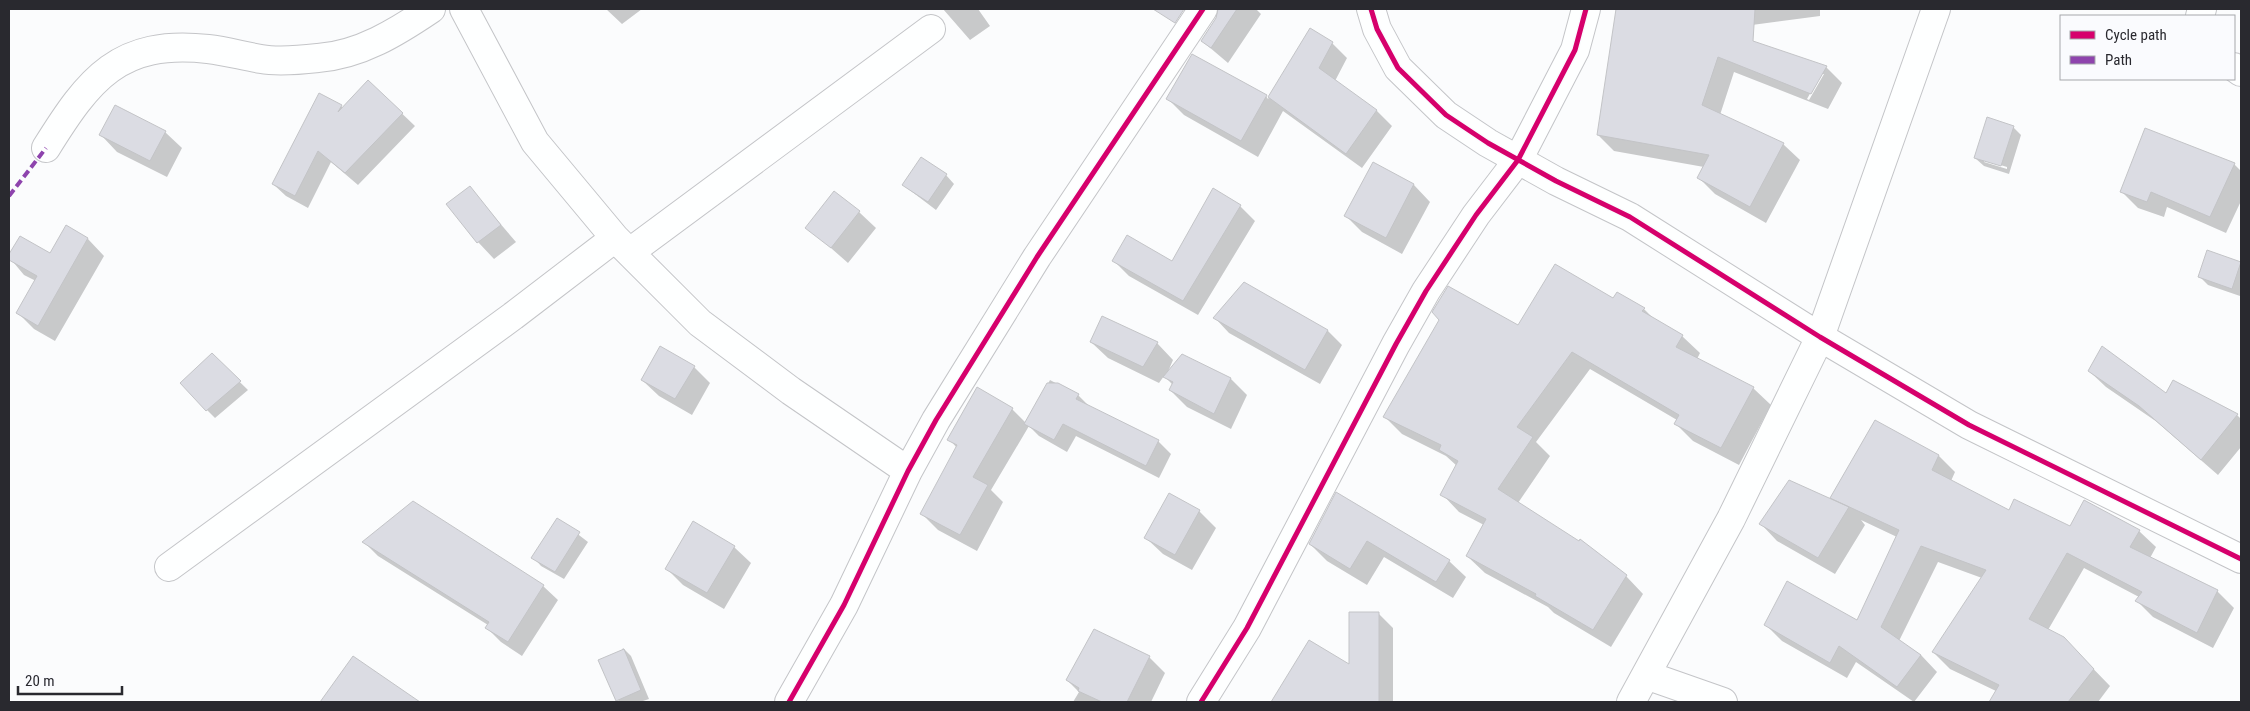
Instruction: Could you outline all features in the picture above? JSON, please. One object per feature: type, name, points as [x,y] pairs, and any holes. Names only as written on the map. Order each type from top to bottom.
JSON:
[{"type":"street","points":[[46,148],[69,111],[96,78],[129,57],[171,48],[208,49],[263,60],[319,58],[362,49],[431,9]]},
{"type":"street","points":[[464,9],[535,142],[622,245],[700,323],[791,391],[908,471]]},
{"type":"street","points":[[789,702],[844,605],[908,471],[936,420],[1037,257],[1203,9]]},
{"type":"street","points":[[1371,9],[1378,29],[1398,68],[1446,115],[1518,160],[1630,217],[1820,337],[1969,425],[2241,559]]},
{"type":"street","points":[[1201,702],[1247,628],[1396,344],[1426,291],[1476,216],[1518,160],[1575,50],[1586,9]]},
{"type":"street","points":[[1630,702],[1731,519],[1820,337],[1936,9]]},
{"type":"street","points":[[169,567],[498,328],[622,245],[931,29]]},
{"type":"street","points":[[1646,675],[1723,702]]},
{"type":"building","points":[[1153,9],[1184,9],[1175,23]]},
{"type":"building","points":[[1218,9],[1237,9],[1211,48],[1201,41],[1216,18]]},
{"type":"building","points":[[1616,9],[1755,9],[1753,41],[1827,66],[1811,94],[1718,57],[1702,105],[1784,143],[1750,207],[1697,178],[1709,155],[1597,135]]},
{"type":"building","points":[[1310,28],[1333,42],[1319,68],[1377,110],[1346,154],[1268,97]]},
{"type":"building","points":[[1192,54],[1267,95],[1241,141],[1166,99]]},
{"type":"building","points":[[368,80],[403,113],[345,173],[318,151],[295,196],[272,184],[319,93],[342,105],[338,112]]},
{"type":"building","points":[[115,105],[166,131],[150,161],[99,135]]},
{"type":"building","points":[[1987,117],[2014,126],[2001,166],[1974,158]]},
{"type":"building","points":[[2145,128],[2235,163],[2210,217],[2151,192],[2147,202],[2120,192]]},
{"type":"building","points":[[921,157],[947,174],[928,202],[902,185]]},
{"type":"building","points":[[1373,162],[1414,184],[1386,238],[1344,216]]},
{"type":"building","points":[[470,186],[501,225],[477,243],[446,204]]},
{"type":"building","points":[[1213,188],[1241,205],[1183,301],[1112,261],[1127,235],[1172,261]]},
{"type":"building","points":[[834,191],[860,211],[831,248],[805,228]]},
{"type":"building","points":[[66,225],[88,238],[38,326],[16,313],[37,276],[9,260],[9,254],[20,236],[50,253]]},
{"type":"building","points":[[2207,250],[2241,262],[2232,289],[2198,277]]},
{"type":"building","points":[[1555,264],[1613,298],[1617,292],[1645,308],[1642,311],[1683,335],[1676,347],[1754,387],[1721,448],[1674,424],[1679,415],[1572,352],[1517,427],[1533,437],[1498,489],[1579,541],[1580,539],[1627,575],[1593,630],[1535,596],[1536,594],[1466,556],[1486,519],[1440,495],[1458,461],[1439,450],[1441,445],[1383,417],[1439,320],[1432,312],[1448,286],[1518,325]]},
{"type":"building","points":[[1244,282],[1328,330],[1305,370],[1213,318]]},
{"type":"building","points":[[1102,316],[1158,342],[1143,367],[1090,342]]},
{"type":"building","points":[[660,346],[695,366],[675,399],[641,380]]},
{"type":"building","points":[[2102,346],[2166,393],[2173,380],[2238,414],[2201,460],[2139,406],[2088,371]]},
{"type":"building","points":[[212,353],[241,381],[206,411],[180,383]]},
{"type":"building","points":[[1182,354],[1231,378],[1214,414],[1169,390],[1173,382],[1163,377]]},
{"type":"building","points":[[1047,383],[1058,383],[1079,394],[1076,399],[1159,440],[1146,466],[1063,424],[1054,440],[1024,424]]},
{"type":"building","points":[[977,387],[1013,408],[973,477],[988,485],[960,535],[920,514],[957,445],[947,440]]},
{"type":"building","points":[[1875,420],[1939,455],[1932,470],[2009,510],[2014,499],[2070,526],[2084,500],[2140,530],[2130,547],[2218,590],[2197,633],[2135,601],[2142,592],[2067,553],[2029,619],[2064,637],[2094,669],[2068,702],[1989,702],[1999,685],[1932,652],[1986,570],[1921,546],[1881,627],[1921,655],[1897,687],[1839,646],[1830,663],[1764,625],[1787,581],[1857,620],[1899,530],[1830,498]]},
{"type":"building","points":[[1789,480],[1849,507],[1818,558],[1759,524]]},
{"type":"building","points":[[1336,492],[1450,560],[1436,582],[1367,541],[1350,569],[1309,544]]},
{"type":"building","points":[[1169,493],[1200,510],[1175,555],[1144,538]]},
{"type":"building","points":[[413,501],[544,585],[508,642],[485,628],[489,622],[362,542]]},
{"type":"building","points":[[557,518],[580,532],[555,572],[531,558]]},
{"type":"building","points":[[693,521],[735,546],[707,593],[665,569]]},
{"type":"building","points":[[1349,612],[1379,612],[1379,702],[1271,702],[1309,640],[1349,664]]},
{"type":"building","points":[[1094,629],[1150,656],[1127,702],[1102,702],[1078,691],[1079,688],[1066,680]]},
{"type":"building","points":[[624,649],[641,690],[616,701],[598,660]]},
{"type":"building","points":[[353,656],[420,702],[320,702]]},
{"type":"marked path","points":[[9,196],[46,148]]},
{"type":"cycle path","points":[[789,702],[844,605],[908,471],[936,420],[1037,257],[1203,9]]},
{"type":"cycle path","points":[[1371,9],[1377,29],[1398,68],[1446,115],[1488,143],[1556,181],[1630,217],[1820,337],[1969,425],[2241,559]]},
{"type":"cycle path","points":[[1201,702],[1247,628],[1396,344],[1426,291],[1476,215],[1518,160],[1575,50],[1586,9]]}]
